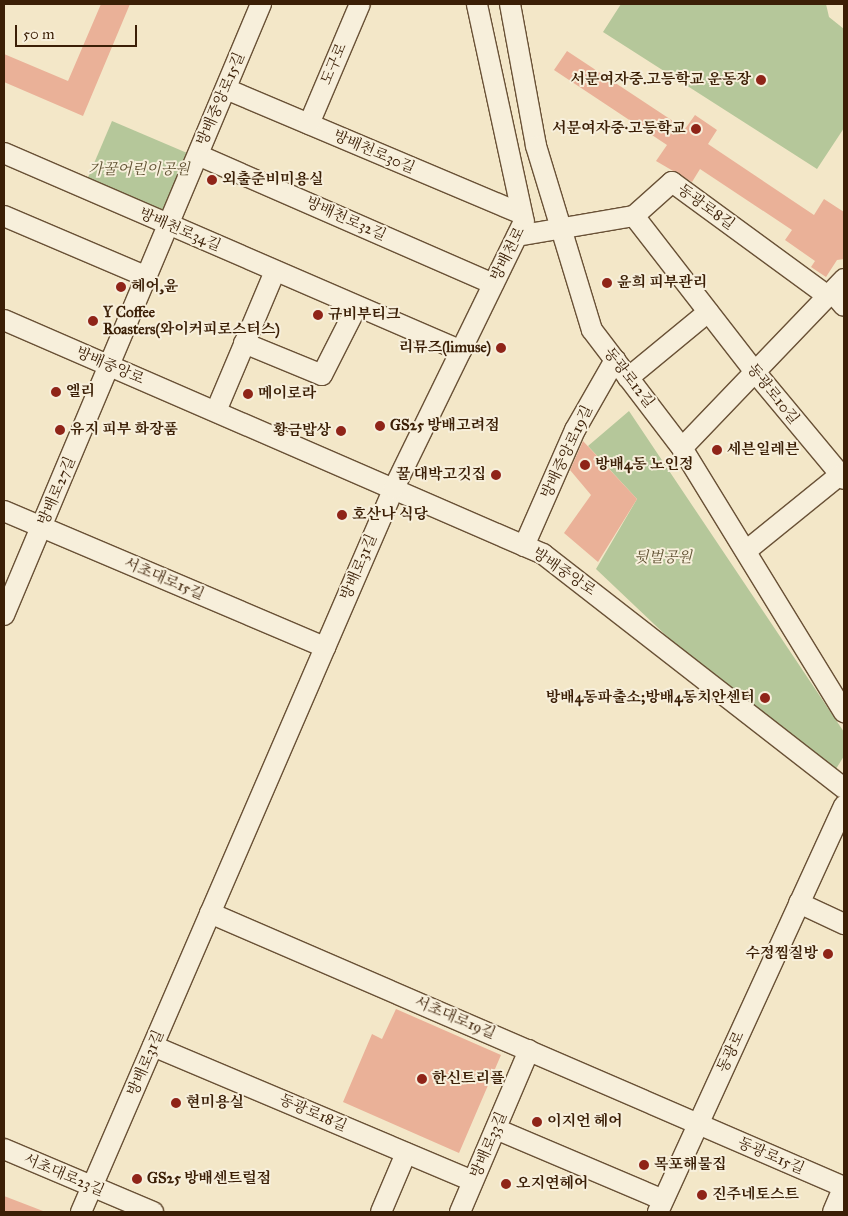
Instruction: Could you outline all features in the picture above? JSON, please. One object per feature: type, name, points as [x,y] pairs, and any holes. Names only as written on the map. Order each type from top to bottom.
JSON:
[{"type":"street","name":"방배중앙로15길","points":[[110,366],[261,4]]},
{"type":"street","name":"도구로","points":[[309,124],[360,4]]},
{"type":"street","name":"방배천로","points":[[394,488],[524,222],[477,4]]},
{"type":"street","name":"동광로12길","points":[[510,4],[536,146],[559,229],[592,330],[682,448],[844,712]]},
{"type":"street","name":"방배천로30길","points":[[226,89],[522,214]]},
{"type":"street","name":"방배천로34길","points":[[4,153],[461,351]]},
{"type":"street","name":"방배천로32길","points":[[198,155],[493,284]]},
{"type":"street","name":"동광로8길","points":[[634,216],[672,182],[837,293],[755,372],[682,448]]},
{"type":"street","points":[[4,216],[147,277]]},
{"type":"street","points":[[517,236],[634,216]]},
{"type":"street","name":"동광로10길","points":[[634,216],[755,372],[842,477],[746,551]]},
{"type":"street","points":[[216,411],[275,270]]},
{"type":"street","points":[[244,343],[322,375],[357,306]]},
{"type":"street","points":[[628,378],[708,312]]},
{"type":"street","name":"방배중앙로","points":[[4,320],[543,554],[584,583],[844,788]]},
{"type":"street","name":"방배중앙로19길","points":[[524,546],[575,430],[615,360]]},
{"type":"street","name":"방배로27길","points":[[4,615],[8,592],[42,527],[110,366]]},
{"type":"street","name":"방배로31길","points":[[81,1212],[394,488]]},
{"type":"street","name":"서초대로15길","points":[[4,511],[325,647]]},
{"type":"street","name":"동광로","points":[[496,1128],[661,1206],[844,805]]},
{"type":"street","points":[[799,903],[844,924]]},
{"type":"street","name":"서초대로19길","points":[[210,914],[529,1050],[698,1125]]},
{"type":"street","name":"동광로18길","points":[[153,1046],[474,1181]]},
{"type":"street","name":"방배로33길","points":[[460,1212],[529,1050]]},
{"type":"street","name":"동광로15길","points":[[698,1125],[844,1186]]},
{"type":"street","name":"서초대로23길","points":[[4,1149],[152,1212]]},
{"type":"street","points":[[381,1212],[406,1153]]},
{"type":"street","points":[[833,1212],[844,1186]]},
{"type":"green space","name":"서문여자중.고등학교 운동장","points":[[621,4],[826,4],[829,17],[844,29],[844,128],[817,169],[603,32]]},
{"type":"green space","name":"가꿀어린이공원","points":[[112,121],[193,155],[166,219],[85,185]]},
{"type":"green space","name":"뒷벌공원","points":[[629,411],[844,732],[844,756],[831,777],[733,699],[596,569],[637,499],[588,446]]},
{"type":"building","points":[[101,4],[130,4],[83,116],[4,82],[4,54],[68,81]]},
{"type":"building","points":[[567,51],[685,129],[695,115],[717,130],[708,144],[814,215],[824,199],[844,212],[844,259],[837,260],[826,277],[811,267],[815,261],[785,240],[792,230],[700,169],[692,182],[656,161],[667,145],[554,70]]},
{"type":"building","points":[[583,441],[637,499],[598,562],[564,533],[591,495],[570,470]]},
{"type":"building","name":"한신트리플","points":[[396,1009],[501,1055],[459,1153],[343,1102],[372,1034],[382,1039]]},
{"type":"building","points":[[4,1196],[43,1211],[43,1212],[4,1212]]},
{"type":"place","name":"서문여자중.고등학교 운동장","points":[[761,80]]},
{"type":"place","name":"서문여자중·고등학교","points":[[696,129]]},
{"type":"place","name":"외출준비미용실","points":[[212,180]]},
{"type":"place","name":"윤희 피부관리","points":[[607,283]]},
{"type":"place","name":"헤어,윤","points":[[121,287]]},
{"type":"place","name":"규비부티크","points":[[318,315]]},
{"type":"place","name":"Y Coffee Roasters(와이커피로스터스)","points":[[93,321]]},
{"type":"place","name":"리뮤즈(limuse)","points":[[501,348]]},
{"type":"place","name":"엘리","points":[[56,392]]},
{"type":"place","name":"메이로라","points":[[248,394]]},
{"type":"place","name":"GS25 방배고려점","points":[[380,426]]},
{"type":"place","name":"유지 피부 화장품","points":[[60,430]]},
{"type":"place","name":"황금밥상","points":[[341,431]]},
{"type":"place","name":"세븐일레븐","points":[[717,450]]},
{"type":"place","name":"방배4동 노인정","points":[[585,465]]},
{"type":"place","name":"꿀 대박고깃집","points":[[496,475]]},
{"type":"place","name":"호산나 식당","points":[[342,515]]},
{"type":"place","name":"방배4동파출소;방배4동치안센터","points":[[765,698]]},
{"type":"place","name":"수정찜질방","points":[[828,954]]},
{"type":"place","name":"한신트리플","points":[[422,1079]]},
{"type":"place","name":"현미용실","points":[[176,1103]]},
{"type":"place","name":"이지언 헤어","points":[[537,1122]]},
{"type":"place","name":"목포해물집","points":[[644,1165]]},
{"type":"place","name":"GS25 방배센트럴점","points":[[137,1179]]},
{"type":"place","name":"오지연헤어","points":[[506,1184]]},
{"type":"place","name":"진주네토스트","points":[[702,1195]]}]
